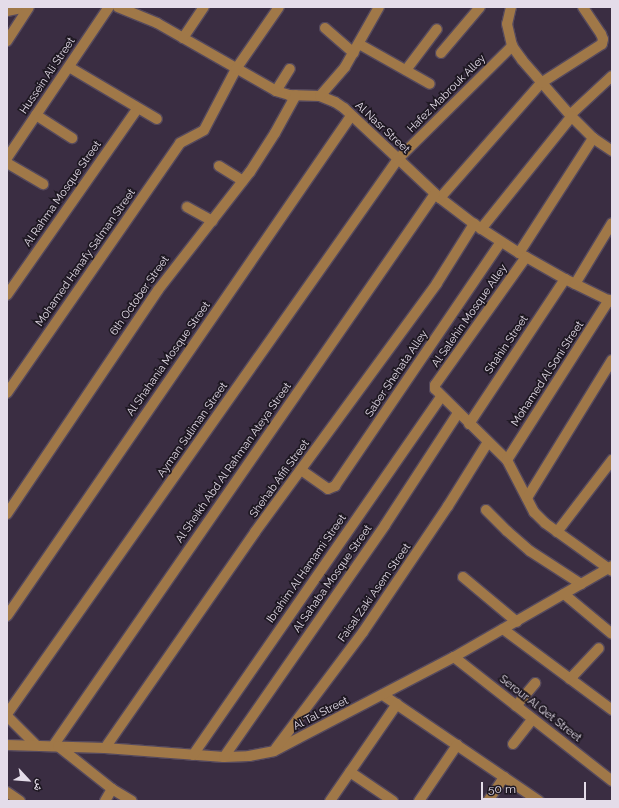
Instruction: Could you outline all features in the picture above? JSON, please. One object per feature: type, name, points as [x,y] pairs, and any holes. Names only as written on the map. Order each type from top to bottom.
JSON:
[{"type":"street","points":[[7,11],[28,7]]},
{"type":"street","points":[[7,42],[28,7]]},
{"type":"street","name":"Hussein Ali Street","points":[[7,158],[109,7]]},
{"type":"street","name":"Al Nasr Street","points":[[118,7],[157,23],[276,91],[296,95],[320,96],[335,102],[438,196],[478,226],[522,255],[565,279],[611,301]]},
{"type":"street","points":[[182,38],[204,7]]},
{"type":"street","points":[[236,69],[279,7]]},
{"type":"street","points":[[320,96],[346,67],[379,7]]},
{"type":"street","points":[[441,53],[480,7]]},
{"type":"street","points":[[500,7],[510,11],[507,24],[512,46],[541,83],[571,116],[593,138],[612,151]]},
{"type":"street","name":"Al Sheikh Abd Al Rahman Ateya Street","points":[[55,746],[438,196],[541,83],[602,44],[602,34],[583,7]]},
{"type":"street","points":[[325,28],[354,53]]},
{"type":"street","points":[[406,70],[437,29]]},
{"type":"street","points":[[359,44],[430,84]]},
{"type":"street","name":"Hafez Mabrouk Alley","points":[[398,159],[512,46]]},
{"type":"street","points":[[69,67],[157,119]]},
{"type":"street","name":"Mohamed Hanafy Salman Street","points":[[7,393],[176,148],[185,139],[199,134],[204,130],[236,69]]},
{"type":"street","points":[[276,91],[290,69]]},
{"type":"street","name":"Shehab Afifi Street","points":[[105,748],[255,532],[478,226],[571,116],[612,76]]},
{"type":"street","name":"6th October Street","points":[[7,514],[158,290],[243,182],[275,133],[296,95]]},
{"type":"street","name":"Al Rahma Mosque Street","points":[[7,295],[138,108]]},
{"type":"street","points":[[36,115],[72,138]]},
{"type":"street","name":"Al Shahania Mosque Street","points":[[7,616],[351,116]]},
{"type":"street","name":"Al Salehin Mosque Alley","points":[[438,393],[435,385],[522,255],[593,138]]},
{"type":"street","name":"Ayman Suliman Street","points":[[7,715],[398,159]]},
{"type":"street","points":[[7,163],[43,184]]},
{"type":"street","points":[[219,166],[243,182]]},
{"type":"street","points":[[187,207],[212,221]]},
{"type":"street","points":[[575,284],[612,223]]},
{"type":"street","name":"Saber Shehata Alley","points":[[301,470],[328,489],[335,486],[501,242]]},
{"type":"street","name":"Shahin Street","points":[[469,424],[565,279]]},
{"type":"street","name":"Mohamed Al Soni Street","points":[[507,460],[611,301]]},
{"type":"street","points":[[527,498],[612,360]]},
{"type":"street","points":[[438,393],[507,460],[534,512],[557,532],[611,568]]},
{"type":"street","name":"Ibrahim Al Hamami Street","points":[[193,756],[438,393]]},
{"type":"street","name":"Al Sahaba Mosque Street","points":[[224,757],[398,506],[458,413]]},
{"type":"street","name":"Faisal Zaki Asem Street","points":[[274,751],[363,632],[448,506],[488,442]]},
{"type":"street","points":[[557,532],[610,466]]},
{"type":"street","points":[[486,510],[530,551],[581,584]]},
{"type":"street","name":"Al Tal Street","points":[[7,745],[105,748],[193,756],[224,757],[249,756],[274,751],[454,657],[611,568]]},
{"type":"street","points":[[463,577],[517,622]]},
{"type":"street","points":[[564,594],[612,634]]},
{"type":"street","points":[[503,630],[611,707]]},
{"type":"street","points":[[570,679],[599,648]]},
{"type":"street","name":"Serour Al Qet Street","points":[[454,657],[532,720],[612,780]]},
{"type":"street","points":[[516,706],[535,683]]},
{"type":"street","points":[[383,695],[539,801]]},
{"type":"street","points":[[330,801],[397,704]]},
{"type":"street","points":[[7,715],[36,746]]},
{"type":"street","points":[[513,744],[532,720]]},
{"type":"street","points":[[418,801],[457,745]]},
{"type":"street","points":[[55,746],[112,789],[132,801]]},
{"type":"street","points":[[350,772],[393,801]]},
{"type":"street","points":[[488,801],[504,777]]},
{"type":"street","points":[[105,801],[112,789]]},
{"type":"street","points":[[7,792],[20,801]]}]
